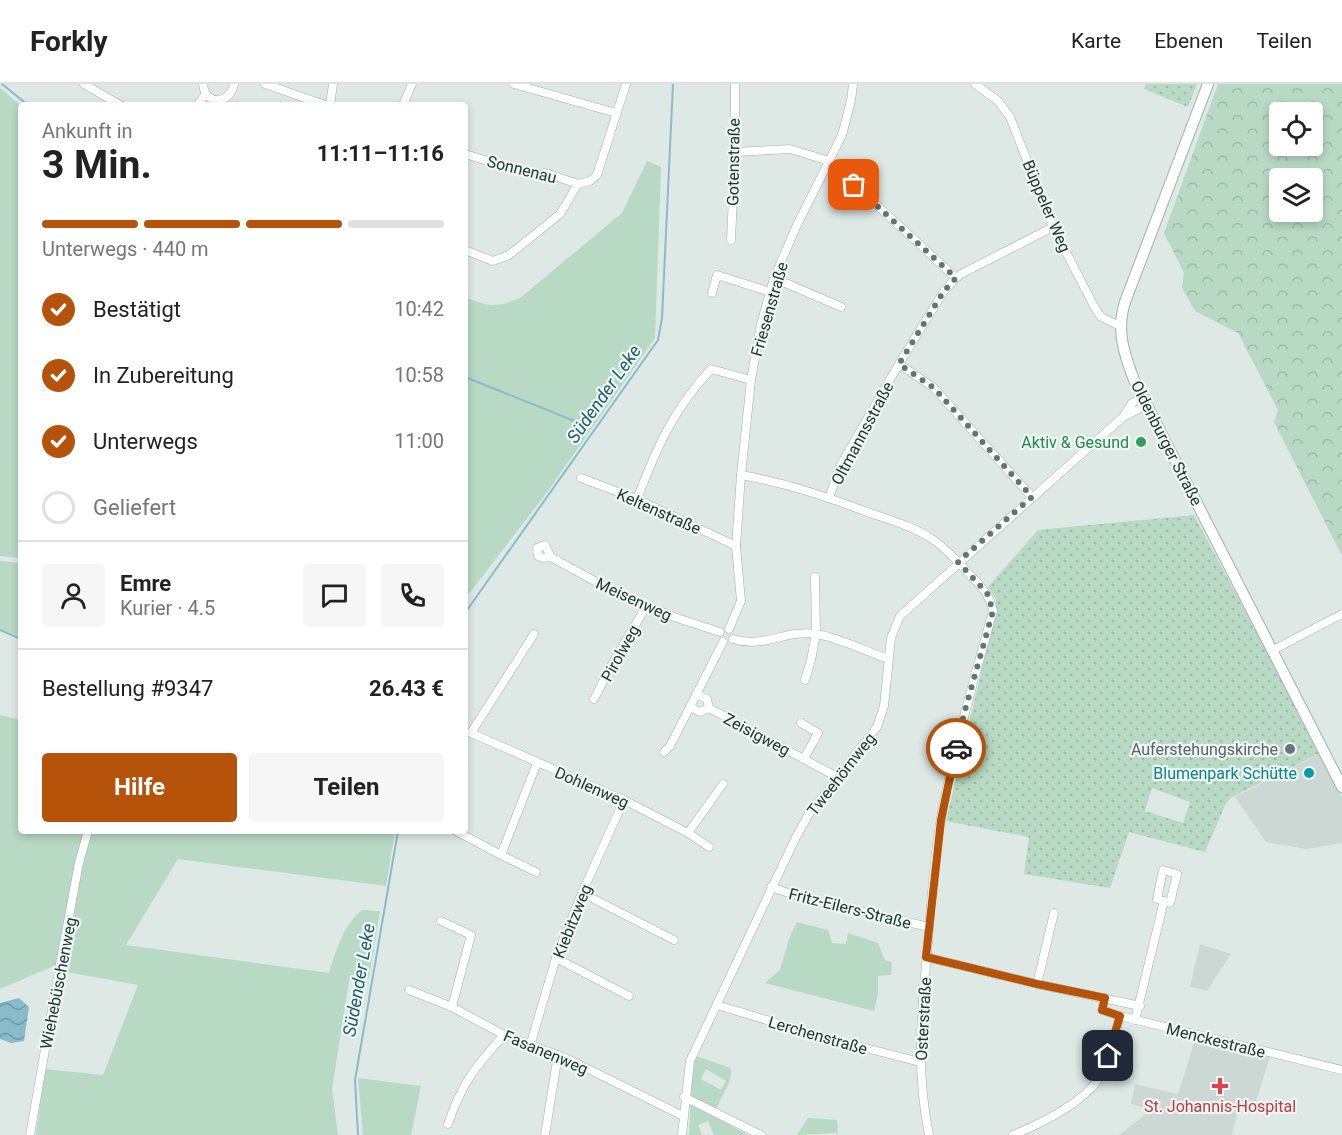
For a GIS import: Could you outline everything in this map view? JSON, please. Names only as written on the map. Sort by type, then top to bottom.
[{"type":"main road","name":"Oldenburger Straße","points":[[1208,84],[1121,314],[1120,326],[1125,358],[1342,787]]},
{"type":"street","points":[[84,84],[115,102]]},
{"type":"street","points":[[203,84],[206,94],[212,99],[220,100],[227,98],[234,84]]},
{"type":"street","points":[[265,84],[316,102]]},
{"type":"street","points":[[330,102],[333,84]]},
{"type":"street","points":[[404,102],[412,84]]},
{"type":"street","points":[[514,84],[616,113],[626,84]]},
{"type":"street","name":"Gotenstraße","points":[[731,240],[735,84]]},
{"type":"street","name":"Friesenstraße","points":[[729,629],[741,601],[736,546],[751,381],[760,331],[774,278],[796,227],[842,135],[852,100],[853,84]]},
{"type":"street","name":"Büppeler Weg","points":[[975,84],[998,101],[1010,117],[1053,227],[1101,317],[1120,326]]},
{"type":"street","points":[[199,102],[206,94]]},
{"type":"street","name":"Sonnenau","points":[[468,155],[533,175],[546,173],[578,184],[590,181],[597,175],[616,113]]},
{"type":"street","points":[[735,152],[790,149],[829,161],[956,278]]},
{"type":"street","name":"Sonnenau","points":[[468,251],[493,261],[510,255],[561,214],[578,184]]},
{"type":"street","name":"Oltmannsstraße","points":[[958,562],[942,546],[922,533],[829,498],[840,466],[944,291],[956,278],[1053,227]]},
{"type":"street","points":[[712,293],[717,275],[770,292]]},
{"type":"street","points":[[774,278],[841,307]]},
{"type":"street","points":[[899,364],[934,388],[1032,497]]},
{"type":"street","points":[[637,499],[656,449],[672,418],[691,390],[711,369],[751,381]]},
{"type":"street","name":"Tweehörnweg","points":[[682,1135],[684,1097],[690,1061],[771,887],[801,826],[877,727],[884,706],[888,659],[894,626],[900,616],[1123,417],[1145,401]]},
{"type":"street","points":[[741,475],[771,480],[829,498]]},
{"type":"street","name":"Keltenstraße","points":[[581,477],[637,499],[736,546]]},
{"type":"street","name":"Meisenweg","points":[[551,557],[646,607],[720,632]]},
{"type":"street","name":"Osterstraße","points":[[929,1135],[920,1062],[921,1023],[941,820],[964,714],[993,611],[987,593],[958,562]]},
{"type":"street","points":[[805,680],[812,660],[816,634],[814,577]]},
{"type":"street","name":"Pirolweg","points":[[594,699],[646,607]]},
{"type":"street","points":[[1273,650],[1342,614]]},
{"type":"street","points":[[723,642],[720,632],[723,629],[729,629],[733,633],[733,639]]},
{"type":"street","name":"Dohlenweg","points":[[534,634],[471,733],[624,800],[688,833],[709,847]]},
{"type":"street","points":[[723,642],[733,639],[745,643],[757,643],[791,634],[816,634],[888,659]]},
{"type":"street","points":[[664,752],[670,746],[723,642]]},
{"type":"street","name":"Zeisigweg","points":[[696,694],[707,699],[709,708],[839,778]]},
{"type":"street","name":"Zeisigweg","points":[[690,707],[700,712],[709,708]]},
{"type":"street","name":"Zeisigweg","points":[[801,723],[818,733],[804,759]]},
{"type":"street","points":[[501,855],[537,763]]},
{"type":"street","points":[[688,833],[723,784]]},
{"type":"street","name":"Kiebitzweg","points":[[530,1046],[556,958],[582,893],[624,800]]},
{"type":"street","name":"Wiehebüschenweg","points":[[30,1135],[79,863],[87,834]]},
{"type":"street","points":[[462,834],[536,872]]},
{"type":"street","name":"Fritz-Eilers-Straße","points":[[771,887],[803,898],[929,927]]},
{"type":"street","points":[[582,893],[674,940]]},
{"type":"street","points":[[1136,1020],[1164,901]]},
{"type":"street","points":[[1037,984],[1054,913]]},
{"type":"street","points":[[441,921],[471,935],[452,1007]]},
{"type":"street","points":[[926,957],[1037,984],[1140,1005]]},
{"type":"street","points":[[556,958],[629,996]]},
{"type":"street","name":"Fasanenweg","points":[[409,990],[452,1007],[504,1035],[558,1055],[683,1116]]},
{"type":"street","points":[[1013,1135],[1050,1118],[1094,1086],[1105,1070],[1120,1016],[1102,1010],[1105,998]]},
{"type":"street","name":"Lerchenstraße","points":[[717,1005],[823,1037],[920,1062]]},
{"type":"street","name":"Menckestraße","points":[[1120,1016],[1342,1070]]},
{"type":"street","points":[[448,1124],[460,1090],[479,1062],[504,1035]]},
{"type":"street","points":[[544,1135],[558,1055]]},
{"type":"street","points":[[684,1097],[761,1135]]},
{"type":"shaded area","points":[[1323,752],[1342,798],[1342,843],[1307,849],[1266,842],[1235,797]]},
{"type":"shaded area","points":[[1200,944],[1231,954],[1207,991],[1190,987]]},
{"type":"shaded area","name":"St. Johannis-Hospital","points":[[1195,1039],[1270,1057],[1256,1101],[1238,1111],[1232,1135],[1119,1135],[1147,1113],[1148,1109],[1131,1104],[1135,1084],[1178,1094]]},
{"type":"green space","points":[[1146,84],[1197,84],[1188,107],[1144,89]]},
{"type":"green space","points":[[1218,84],[1342,84],[1342,556],[1274,422],[1278,410],[1238,333],[1195,311],[1182,288],[1184,273],[1164,233]]},
{"type":"green space","points":[[0,88],[18,103],[18,558],[0,556]]},
{"type":"green space","points":[[647,161],[661,167],[655,338],[548,491],[468,595],[468,298],[480,303],[498,305],[520,298],[622,213]]},
{"type":"green space","points":[[1194,515],[1320,753],[1232,797],[1226,803],[1205,852],[1129,832],[1110,888],[1024,874],[1029,837],[946,821],[996,609],[996,599],[988,587],[1038,530]],"holes":[[[1152,788],[1190,802],[1183,823],[1145,811]]]},
{"type":"green space","points":[[0,561],[18,563],[18,636],[0,629]]},
{"type":"green space","points":[[0,715],[18,719],[18,834],[83,834],[56,965],[0,989]]},
{"type":"green space","points":[[89,834],[395,834],[386,886],[178,859],[126,945],[329,973],[341,939],[355,917],[362,910],[380,911],[369,978],[349,981],[332,1089],[338,1135],[36,1135],[45,1069],[103,1075],[138,985],[61,971],[73,939],[80,939],[72,938],[74,905]]},
{"type":"green space","points":[[797,922],[828,930],[832,943],[846,944],[848,933],[878,943],[885,960],[892,962],[891,975],[878,976],[878,993],[874,1011],[765,983],[780,970],[790,936]]},
{"type":"green space","points":[[696,1056],[731,1068],[730,1080],[713,1116],[748,1135],[714,1135],[708,1121],[698,1125],[702,1135],[689,1135],[693,1065]],"holes":[[[706,1069],[726,1081],[721,1090],[701,1079]]]},
{"type":"green space","points":[[358,1078],[421,1086],[411,1135],[363,1135]]},
{"type":"green space","points":[[808,1118],[837,1120],[838,1135],[836,1133],[797,1135]]},
{"type":"water","points":[[19,998],[29,1007],[24,1041],[11,1043],[0,1039],[0,1003]]},
{"type":"waterway","points":[[2,84],[24,102]]},
{"type":"waterway","name":"Südender Leke","points":[[468,609],[658,340],[662,318],[673,84]]},
{"type":"waterway","points":[[468,378],[582,424]]},
{"type":"waterway","points":[[0,630],[18,638]]},
{"type":"waterway","name":"Südender Leke","points":[[358,1135],[355,1080],[397,834]]},
{"type":"way so far","points":[[854,185],[956,278],[944,291],[899,364],[934,388],[1032,497],[958,562],[987,593],[992,602],[993,611],[956,748]]},
{"type":"place","name":"Aktiv & Gesund","points":[[1141,442]]},
{"type":"place","name":"Auferstehungskirche","points":[[1290,749]]},
{"type":"place","name":"Blumenpark Schütte","points":[[1309,773]]},
{"type":"place","name":"St. Johannis-Hospital","points":[[1220,1086]]},
{"type":"route","points":[[956,748],[941,820],[926,957],[1105,998],[1102,1010],[1120,1016],[1108,1056]]}]
